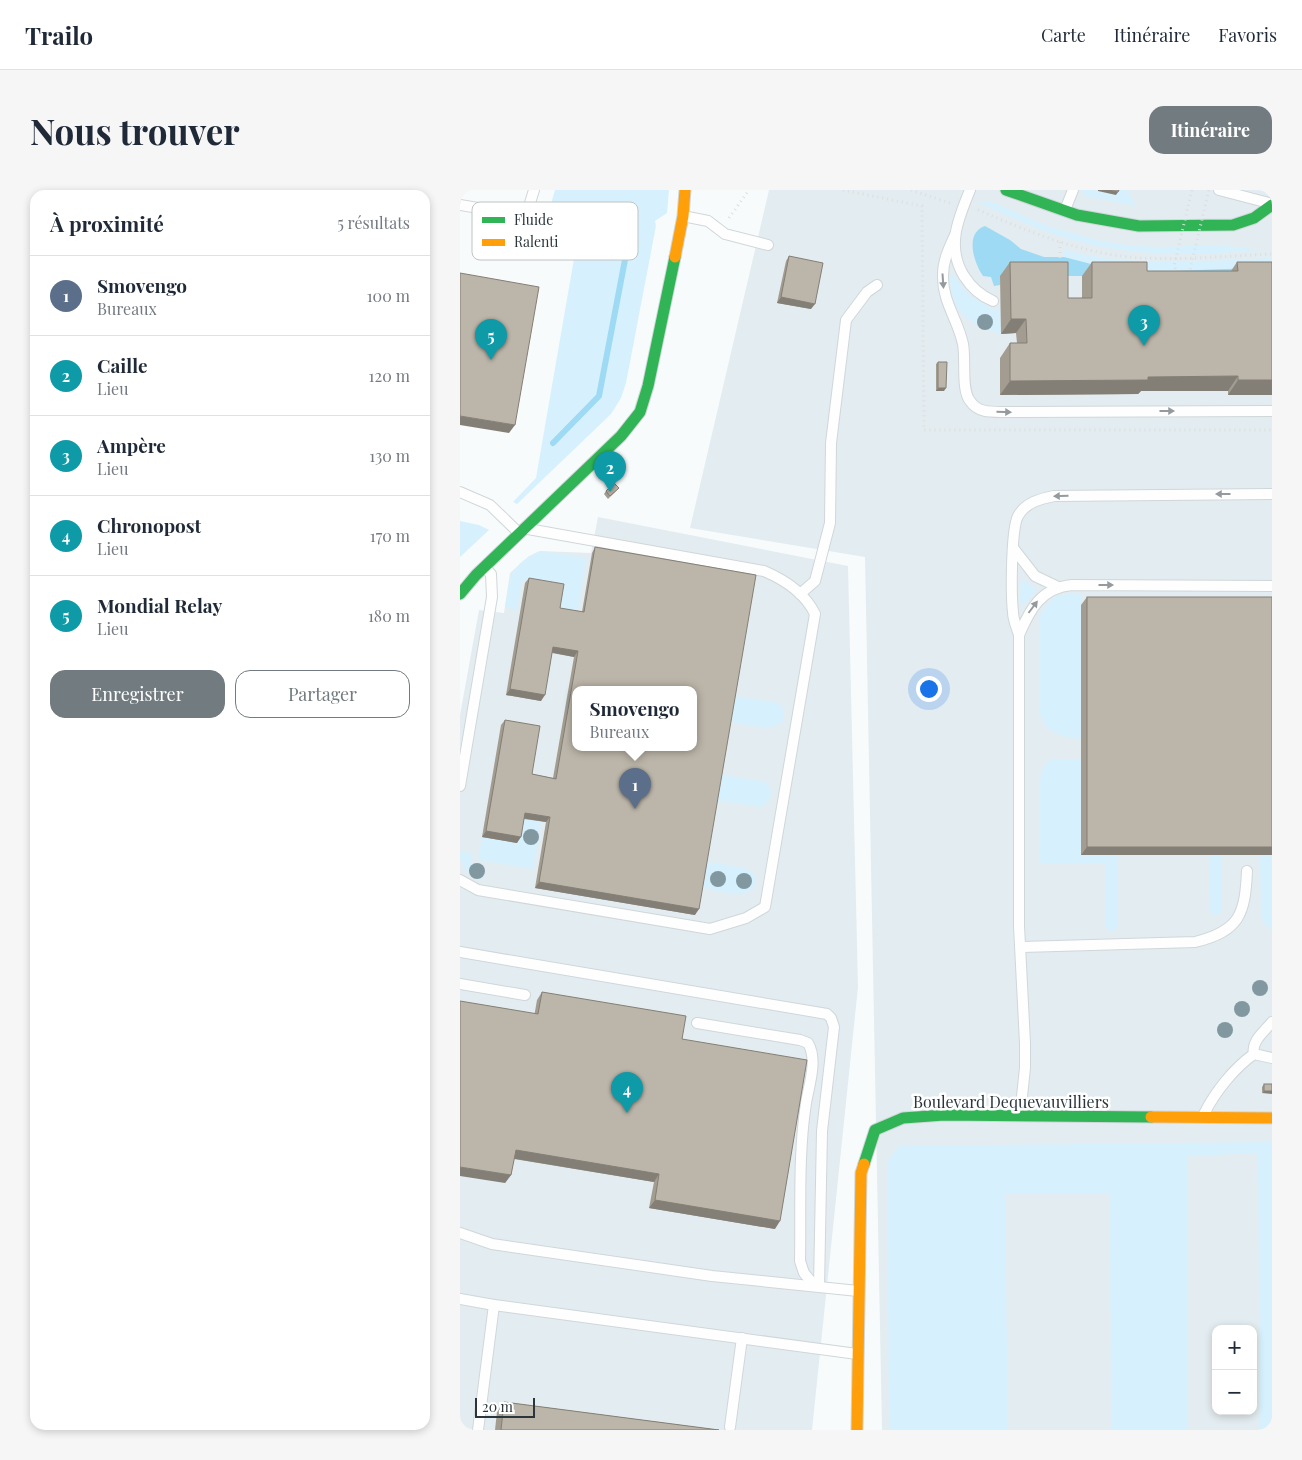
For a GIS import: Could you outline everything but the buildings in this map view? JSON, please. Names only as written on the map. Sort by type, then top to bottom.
[{"type":"street","points":[[460,594],[484,568],[621,436],[640,412],[648,386],[682,216],[685,190]]},
{"type":"street","points":[[1006,190],[1065,211],[1108,222],[1140,226],[1210,227],[1245,222],[1272,205]]},
{"type":"street","name":"Boulevard Dequevauvilliers","points":[[857,1430],[861,1173],[875,1130],[903,1118],[944,1115],[1272,1118]]},
{"type":"lane","points":[[530,202],[534,190]]},
{"type":"lane","points":[[970,190],[944,261],[943,284],[945,298],[963,345],[966,393],[976,408],[986,411],[1004,412],[1272,411]]},
{"type":"lane","points":[[1065,211],[1073,190]]},
{"type":"lane","points":[[1219,190],[1272,205]]},
{"type":"lane","points":[[682,216],[708,221],[725,234],[768,245]]},
{"type":"lane","points":[[955,235],[955,255],[960,269],[968,282],[978,292],[994,301]]},
{"type":"lane","points":[[800,594],[815,581],[830,523],[831,443],[846,320],[867,292],[877,284]]},
{"type":"lane","points":[[460,492],[490,505],[522,531],[764,571],[784,580],[810,604],[815,614],[765,907],[746,918],[710,929],[478,890],[460,880]]},
{"type":"lane","points":[[1020,1115],[1025,1068],[1020,926],[1019,635],[1013,613],[1014,527],[1018,516],[1032,502],[1054,496],[1272,494]]},
{"type":"lane","points":[[1014,549],[1035,576],[1058,587]]},
{"type":"lane","points":[[460,786],[492,597],[491,574],[484,568]]},
{"type":"lane","points":[[1019,635],[1032,606],[1058,587],[1072,585],[1272,586]]},
{"type":"lane","points":[[1022,947],[1195,942],[1216,937],[1231,926],[1243,907],[1247,871]]},
{"type":"lane","points":[[460,952],[683,988],[827,1014],[831,1018],[834,1027],[822,1131],[817,1285]]},
{"type":"lane","points":[[460,984],[525,995]]},
{"type":"lane","points":[[1203,1117],[1211,1101],[1234,1072],[1254,1054],[1254,1044],[1272,1022]]},
{"type":"lane","points":[[697,1024],[800,1040],[808,1043],[811,1048],[812,1062],[801,1134],[800,1261],[804,1272],[817,1285]]},
{"type":"lane","points":[[1254,1054],[1272,1058]]},
{"type":"lane","points":[[460,1233],[492,1244],[712,1276],[817,1285],[859,1291]]},
{"type":"lane","points":[[460,1299],[858,1354]]},
{"type":"lane","points":[[478,1430],[494,1305]]},
{"type":"lane","points":[[730,1428],[742,1338]]},
{"type":"path","points":[[843,190],[922,206],[924,430],[1272,430]]},
{"type":"path","points":[[1180,278],[1174,266],[1192,190]]},
{"type":"path","points":[[1186,279],[1209,190]]},
{"type":"path","points":[[1060,242],[1060,275]]},
{"type":"shaded area","points":[[555,190],[669,190],[667,213],[655,221],[656,226],[626,383],[621,398],[611,414],[517,504],[513,502],[536,478],[574,260],[638,260],[638,202],[551,202]]},
{"type":"shaded area","points":[[769,190],[1272,190],[1272,1430],[882,1430],[865,557],[690,528]]},
{"type":"shaded area","points":[[1081,190],[1095,190],[1116,195],[1117,190],[1127,190],[1136,206],[1085,196]]},
{"type":"shaded area","points":[[978,202],[995,203],[1044,225],[1101,241],[1134,246],[1217,245],[1260,250],[1162,253],[1104,247],[1040,229]]},
{"type":"shaded area","points":[[1064,250],[1115,259],[1167,262],[1272,258],[1272,268],[1147,272],[1095,265],[1064,257]]},
{"type":"shaded area","points":[[951,272],[968,294],[992,309],[1000,310],[1001,334],[979,326],[962,313],[952,295],[950,284]]},
{"type":"shaded area","points":[[598,517],[848,566],[858,987],[812,1430],[460,1430],[460,715],[479,610],[504,613],[510,573],[529,556],[540,551],[591,553]]},
{"type":"shaded area","points":[[460,521],[479,525],[489,530],[460,557]]},
{"type":"shaded area","points":[[540,551],[586,558],[577,614],[558,610],[562,587],[522,580],[517,610],[505,607],[508,587],[513,573],[522,562]]},
{"type":"shaded area","points":[[1021,578],[1037,590],[1023,605],[1020,603]]},
{"type":"shaded area","points":[[1066,594],[1082,594],[1081,739],[1062,736],[1050,730],[1040,714],[1040,614],[1054,597]]},
{"type":"shaded area","points":[[732,696],[779,703],[784,710],[784,721],[778,725],[765,727],[728,721]]},
{"type":"shaded area","points":[[1050,759],[1081,759],[1118,855],[1118,926],[1114,932],[1106,928],[1105,863],[1044,864],[1040,862],[1040,779],[1042,770]]},
{"type":"shaded area","points":[[719,774],[766,782],[771,789],[770,800],[761,807],[715,800]]},
{"type":"shaded area","points":[[521,818],[541,822],[533,869],[478,860],[482,837],[517,843]]},
{"type":"shaded area","points":[[460,852],[473,853],[471,862],[484,865],[482,880],[466,870],[461,862]]},
{"type":"shaded area","points":[[1209,855],[1222,855],[1222,910],[1221,913],[1214,916],[1210,910]]},
{"type":"shaded area","points":[[1260,855],[1272,855],[1272,931],[1264,924],[1261,916]]},
{"type":"shaded area","points":[[704,861],[749,869],[756,877],[755,886],[750,891],[735,894],[700,887]]},
{"type":"shaded area","points":[[1272,1142],[1272,1430],[1260,1430],[1258,1153],[1187,1156],[1187,1430],[1111,1430],[1110,1193],[1005,1193],[1008,1430],[889,1430],[887,1162],[899,1146]]},
{"type":"water","points":[[985,226],[1010,240],[1021,249],[1044,257],[1064,257],[1095,265],[1147,272],[1252,268],[1272,276],[1000,276],[1000,285],[994,286],[991,277],[983,276],[974,256],[973,241],[975,235]]},
{"type":"waterway","points":[[553,443],[599,396],[625,260]]},
{"type":"traffic: fast","points":[[1006,190],[1077,215],[1139,226],[1233,225],[1254,218],[1272,205]]},
{"type":"traffic: fast","points":[[460,594],[476,575],[621,436],[640,412],[648,386],[675,257]]},
{"type":"traffic: fast","points":[[864,1164],[875,1130],[903,1118],[944,1115],[1151,1117]]},
{"type":"traffic: slow","points":[[675,257],[683,216],[685,190]]},
{"type":"traffic: slow","points":[[1151,1117],[1272,1118]]},
{"type":"traffic: slow","points":[[857,1430],[861,1173],[864,1164]]},
{"type":"place","name":"Ampère","points":[[1144,346]]},
{"type":"place","name":"Mondial Relay","points":[[491,360]]},
{"type":"place","name":"Caille","points":[[610,492]]},
{"type":"place","name":"Smovengo","points":[[635,809]]},
{"type":"place","name":"Chronopost","points":[[627,1113]]}]
